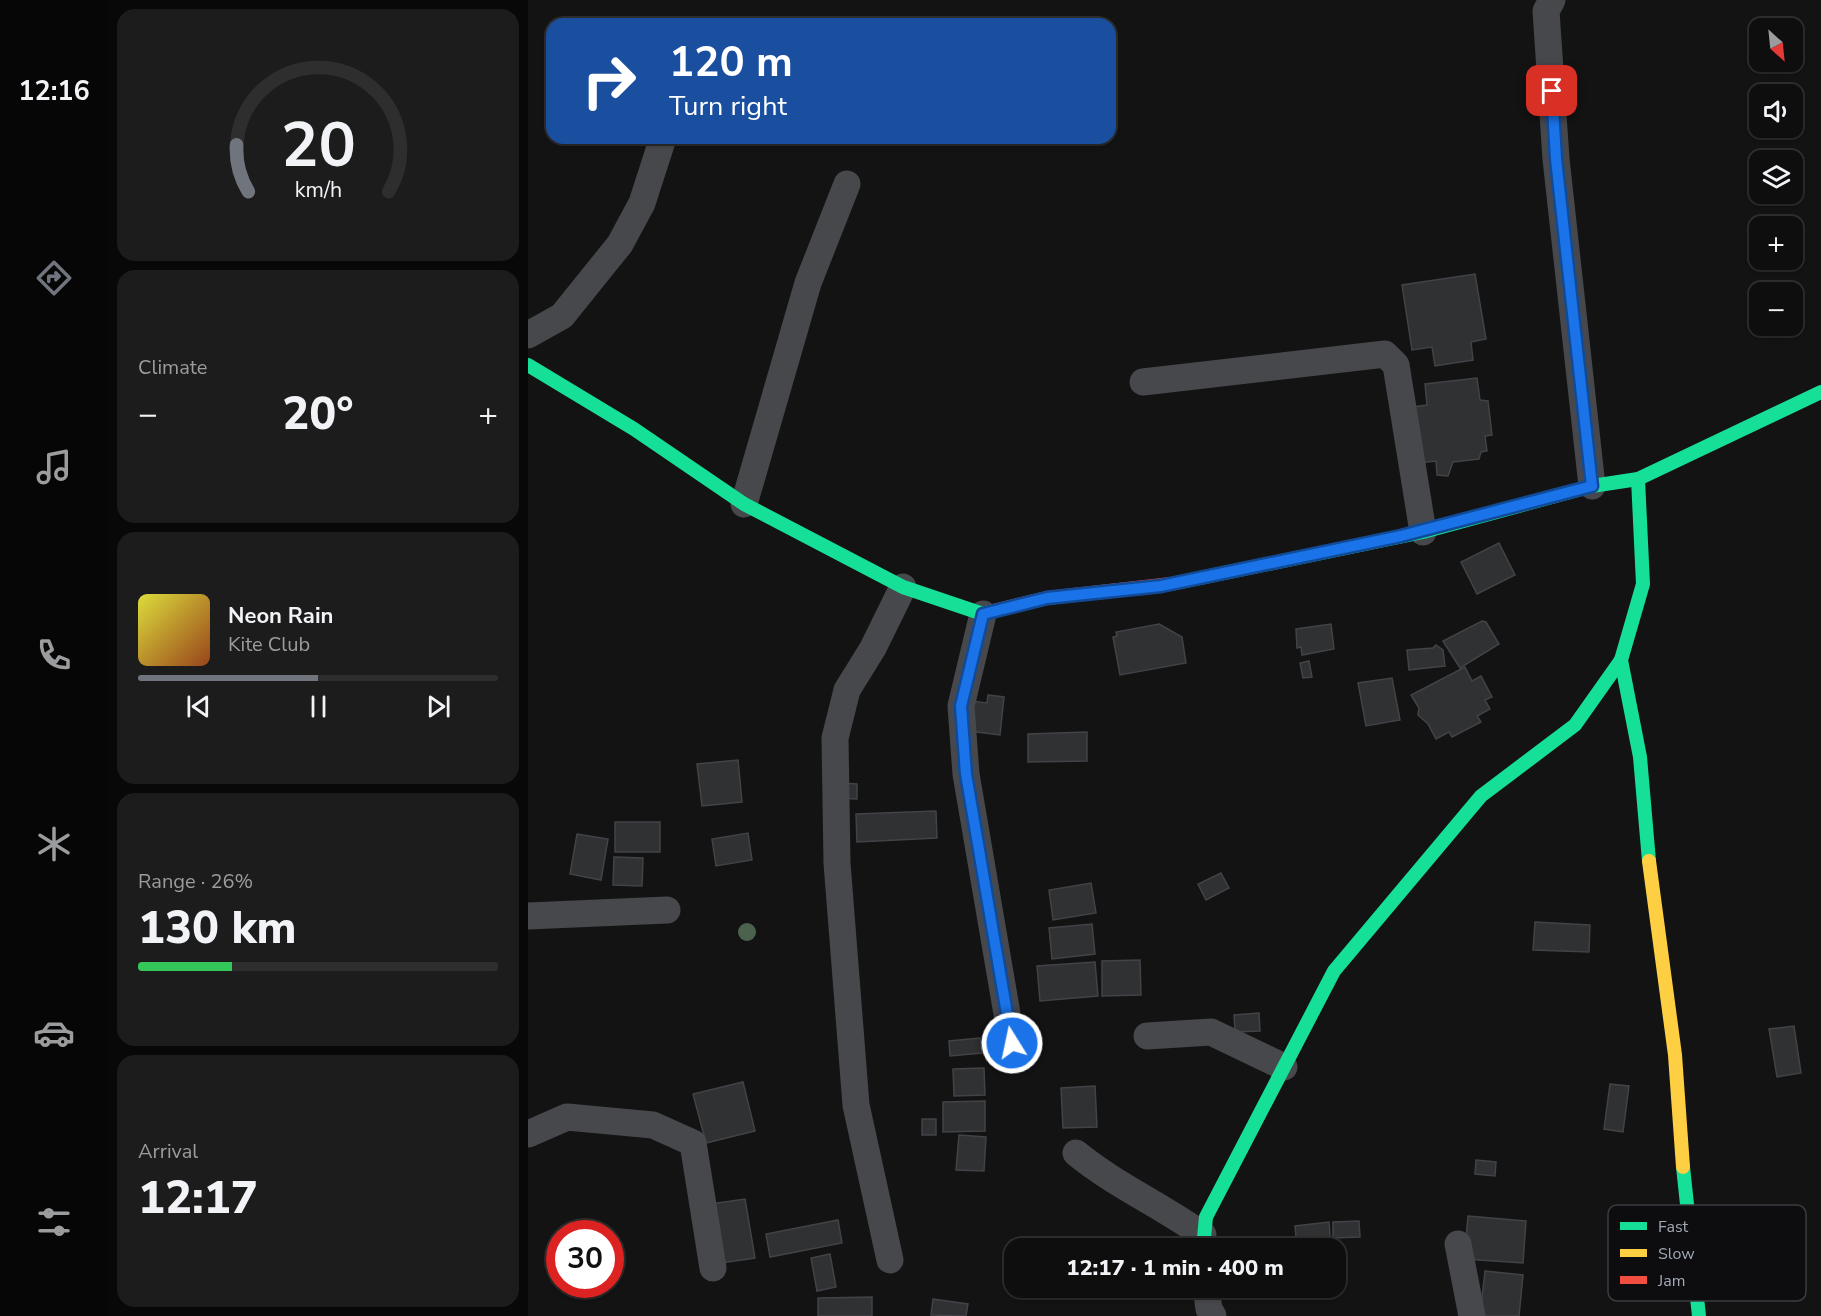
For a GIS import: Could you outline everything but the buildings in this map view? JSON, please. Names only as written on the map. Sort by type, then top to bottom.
[{"type":"street","points":[[1552,0],[1546,11],[1556,159],[1592,486]]},
{"type":"street","points":[[528,335],[562,316],[620,244],[642,203],[661,144]]},
{"type":"street","points":[[744,504],[808,283],[847,184]]},
{"type":"street","points":[[1143,382],[1385,354],[1396,365],[1423,532]]},
{"type":"street","points":[[528,365],[634,429],[744,504],[903,587],[983,614],[1047,598],[1161,586],[1423,532],[1592,486],[1638,479],[1821,392]]},
{"type":"street","points":[[1203,1238],[1206,1217],[1334,971],[1481,796],[1575,725],[1621,660],[1643,584],[1638,479]]},
{"type":"street","points":[[890,1260],[856,1105],[837,863],[835,738],[847,690],[873,648],[903,587]]},
{"type":"street","points":[[983,614],[961,706],[966,774],[1012,1043]]},
{"type":"street","points":[[1621,660],[1640,757],[1653,905],[1675,1055],[1685,1205]]},
{"type":"street","points":[[528,916],[667,910]]},
{"type":"street","points":[[1147,1036],[1211,1032],[1284,1067]]},
{"type":"street","points":[[528,1134],[567,1117],[653,1125],[693,1143],[713,1269]]},
{"type":"street","points":[[1076,1153],[1104,1176],[1172,1213],[1200,1238]]},
{"type":"street","points":[[1458,1244],[1472,1316]]},
{"type":"street","points":[[1208,1298],[1213,1316]]},
{"type":"street","points":[[1697,1301],[1699,1316]]},
{"type":"traffic: fast","points":[[528,365],[634,429],[744,504],[903,587],[983,614],[989,612]]},
{"type":"traffic: fast","points":[[1171,584],[1423,532],[1592,486],[1638,479],[1821,392]]},
{"type":"traffic: fast","points":[[1638,479],[1643,584],[1621,660],[1640,757],[1649,861]]},
{"type":"traffic: fast","points":[[1204,1238],[1206,1217],[1334,971],[1481,796],[1575,725],[1621,660]]},
{"type":"traffic: fast","points":[[1683,1167],[1687,1205]]},
{"type":"traffic: fast","points":[[1697,1301],[1699,1316]]},
{"type":"traffic: slow","points":[[1649,861],[1675,1055],[1683,1167]]},
{"type":"traffic: jam","points":[[989,612],[1047,598],[1171,584]]},
{"type":"route","points":[[1012,1043],[966,774],[961,706],[983,614],[1047,598],[1161,586],[1423,532],[1592,486],[1556,159],[1552,91]]}]
